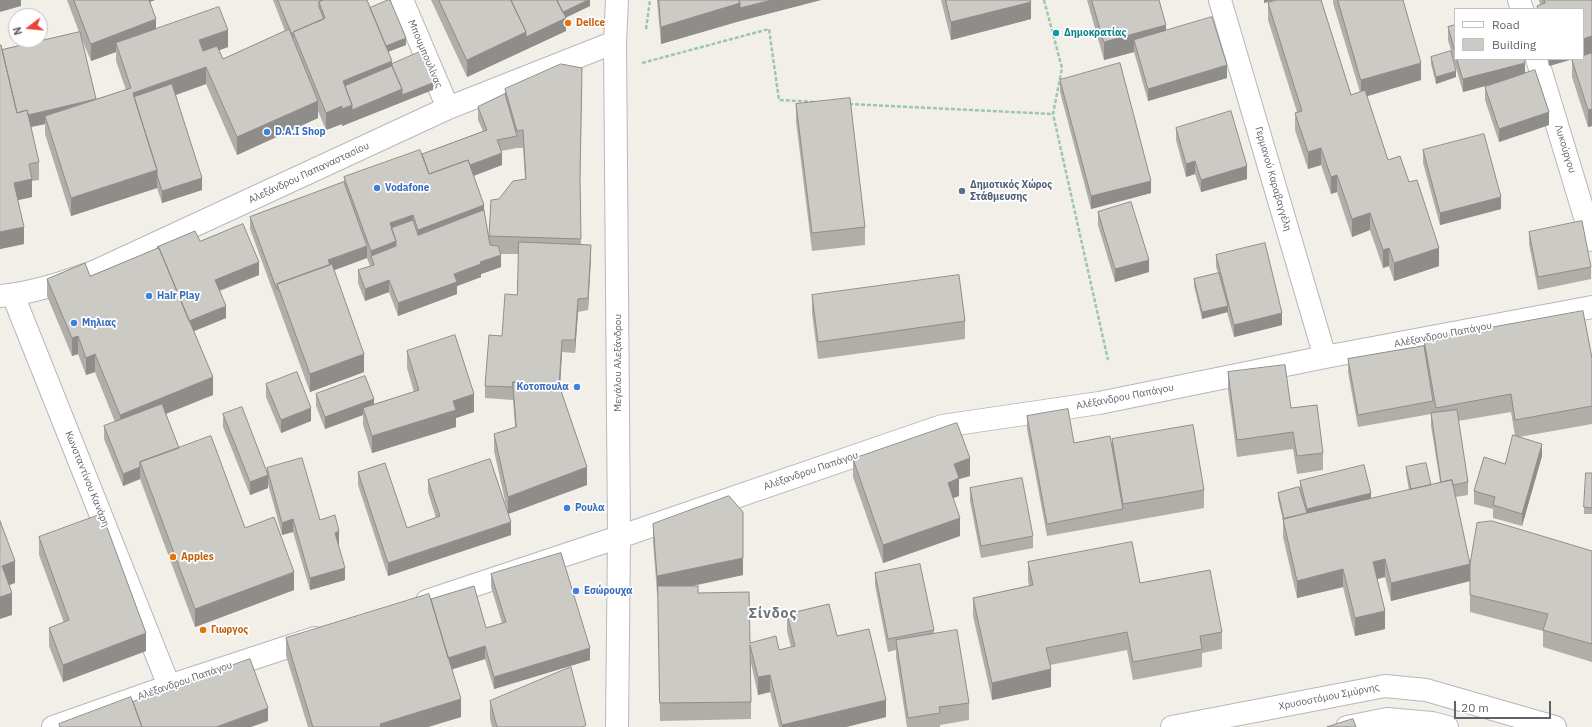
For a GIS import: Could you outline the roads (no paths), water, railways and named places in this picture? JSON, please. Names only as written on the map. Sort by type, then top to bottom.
[{"type":"street","name":"Μπουμπουλίνας","points":[[402,0],[448,108]]},
{"type":"street","name":"Μεγάλου Αλεξάνδρου","points":[[617,0],[615,42],[619,537],[617,727]]},
{"type":"street","name":"Γερμανού Καραβαγγέλη","points":[[1220,0],[1325,357]]},
{"type":"street","name":"Αλεξάνδρου Παπαναστασίου","points":[[7,296],[53,286],[96,271],[448,108],[615,42]]},
{"type":"street","name":"Λυκούργου","points":[[1537,60],[1592,240]]},
{"type":"street","name":"Κωνσταντίνου Κανάρη","points":[[7,296],[169,686]]},
{"type":"street","name":"Αλέξανδρου Παπάγου","points":[[409,607],[619,537],[942,426],[1099,403],[1325,357],[1592,307]]},
{"type":"street","name":"Αλέξανδρου Παπάγου","points":[[53,727],[169,686],[334,632]]},
{"type":"street","name":"Χρυσοστόμου Σμύρνης","points":[[1172,727],[1385,686],[1426,690],[1555,727]]},
{"type":"street","points":[[1347,727],[1387,719],[1432,723],[1447,727]]},
{"type":"place","name":"Delice","points":[[568,23]]},
{"type":"place","name":"Δημοκρατίας","points":[[1056,33]]},
{"type":"place","name":"D.A.I Shop","points":[[267,132]]},
{"type":"place","name":"Vodafone","points":[[377,188]]},
{"type":"place","name":"Δημοτικός Χώρος Στάθμευσης","points":[[962,191]]},
{"type":"place","name":"Hair Play","points":[[149,296]]},
{"type":"place","name":"Μηλιας","points":[[74,323]]},
{"type":"place","name":"Κοτοπουλα","points":[[577,387]]},
{"type":"place","name":"Ρουλα","points":[[567,508]]},
{"type":"place","name":"Apples","points":[[173,557]]},
{"type":"place","name":"Εσώρουχα","points":[[576,591]]},
{"type":"place","name":"Γιωργος","points":[[203,630]]},
{"type":"district","name":"Σίνδος","points":[[773,614]]}]
